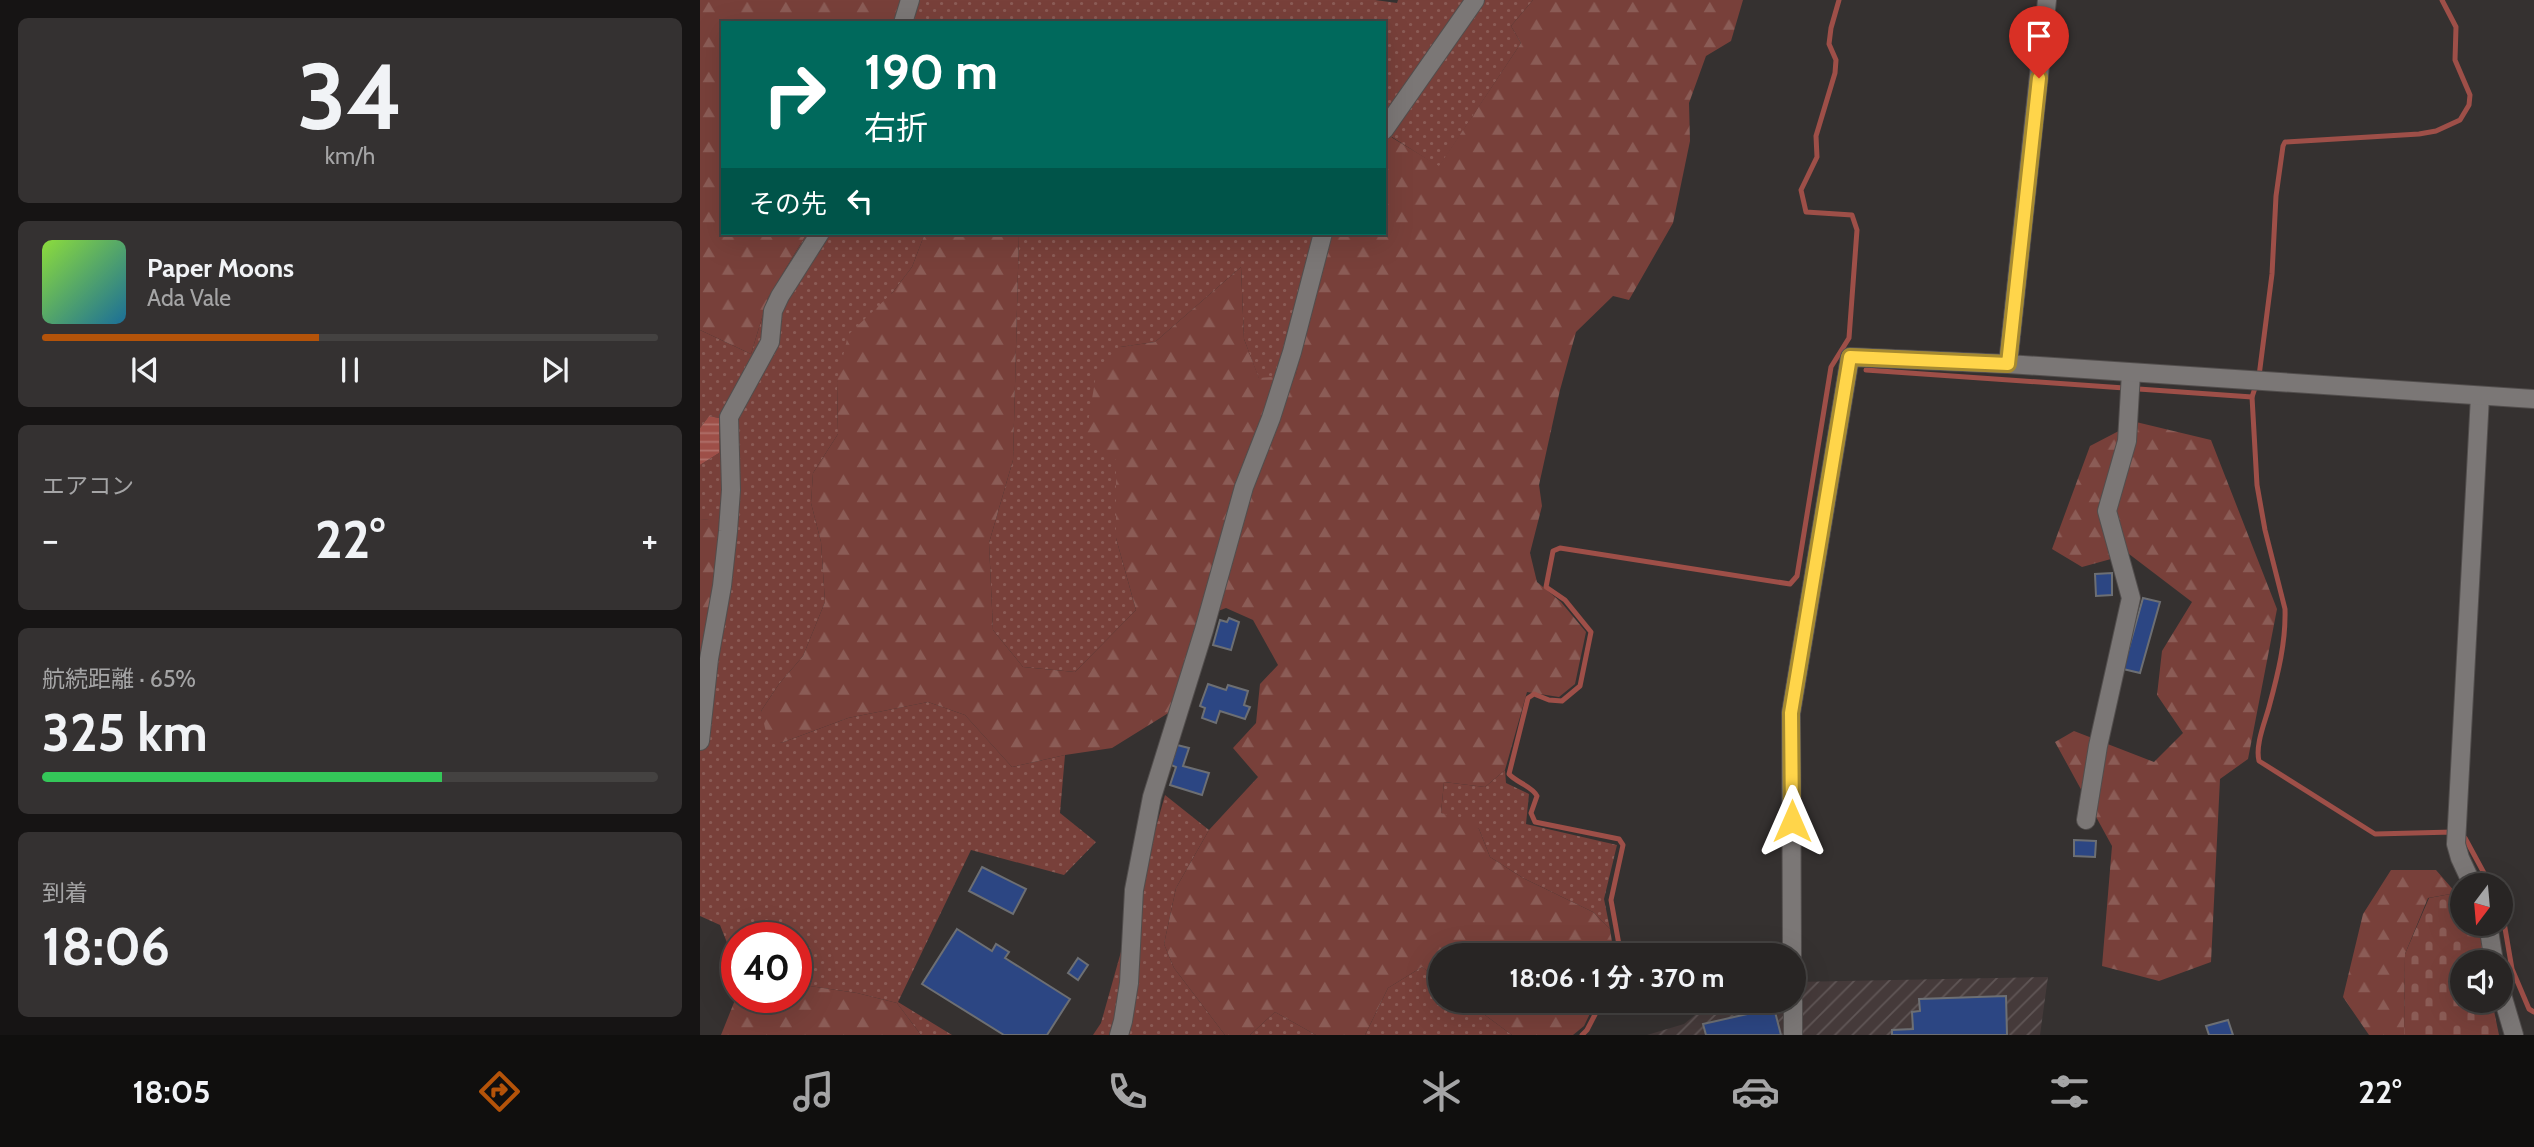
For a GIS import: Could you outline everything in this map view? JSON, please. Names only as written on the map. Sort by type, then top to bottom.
[{"type":"street","points":[[904,21],[910,0]]},
{"type":"street","points":[[1386,127],[1475,0]]},
{"type":"street","points":[[2008,364],[2048,0]]},
{"type":"street","points":[[700,741],[728,531],[731,490],[729,416],[770,342],[773,311],[780,296],[819,235]]},
{"type":"street","points":[[1119,1035],[1129,983],[1135,890],[1152,797],[1204,630],[1244,487],[1293,352],[1322,235]]},
{"type":"street","points":[[1793,943],[1791,713],[1850,357],[2008,364],[2534,399]]},
{"type":"street","points":[[2086,820],[2098,746],[2131,598],[2107,511],[2127,441],[2131,373]]},
{"type":"street","points":[[2467,873],[2460,858],[2457,835],[2480,396]]},
{"type":"street","points":[[1793,1013],[1793,1035]]},
{"type":"street","points":[[2508,1013],[2514,1035]]},
{"type":"shaded area","points":[[709,416],[719,418],[719,453],[700,465],[700,428]]},
{"type":"shaded area","points":[[2048,977],[2040,1035],[1647,1035],[1684,1024],[1697,1013],[1806,1013],[1806,982]]},
{"type":"green space","points":[[700,0],[902,0],[896,21],[721,21],[721,235],[806,235],[768,298],[751,354],[700,330]]},
{"type":"green space","points":[[902,0],[1375,0],[1397,3],[1398,0],[1533,0],[1511,26],[1521,43],[1439,167],[1392,137],[1386,146],[1386,21],[896,21]]},
{"type":"green space","points":[[1533,0],[1743,0],[1731,41],[1706,56],[1689,103],[1690,141],[1673,223],[1629,300],[1613,296],[1576,332],[1560,390],[1539,485],[1542,506],[1530,553],[1537,582],[1561,602],[1586,632],[1575,684],[1559,697],[1527,692],[1505,770],[1485,787],[1444,782],[1441,813],[1465,819],[1479,829],[1490,857],[1523,878],[1593,912],[1610,929],[1612,943],[1428,943],[1428,972],[1422,967],[1388,988],[1365,1035],[1316,1035],[1275,1012],[1250,1035],[1225,1035],[1174,968],[1164,944],[1176,888],[1209,830],[1258,777],[1233,748],[1256,723],[1260,684],[1278,665],[1253,620],[1226,608],[1202,617],[1170,712],[1112,748],[1012,767],[965,715],[928,702],[848,718],[781,743],[766,732],[761,711],[803,656],[825,602],[821,542],[811,503],[813,473],[838,434],[837,382],[848,335],[892,293],[912,267],[924,235],[1019,235],[1013,460],[989,543],[993,630],[1023,667],[1075,672],[1136,610],[1116,538],[1116,460],[1086,435],[1097,369],[1120,347],[1155,342],[1241,267],[1244,339],[1259,378],[1296,375],[1319,274],[1332,235],[1386,235],[1386,146],[1391,137],[1439,166],[1521,43],[1511,26]]},
{"type":"green space","points":[[806,235],[924,235],[912,267],[892,293],[837,382],[838,434],[813,473],[811,503],[821,542],[825,602],[803,656],[761,711],[781,743],[848,718],[928,702],[965,715],[1012,767],[1065,755],[1060,813],[1096,842],[1064,875],[971,850],[898,1002],[952,1035],[921,1035],[897,1003],[857,993],[812,986],[812,922],[721,922],[721,928],[700,916],[700,704],[719,521],[700,519],[700,465],[719,453],[719,418],[709,416],[700,428],[700,330],[751,354],[768,298]]},
{"type":"green space","points":[[1019,235],[1332,235],[1296,376],[1259,379],[1244,339],[1241,267],[1155,342],[1120,347],[1116,538],[1136,610],[1075,672],[1023,667],[993,630],[989,543],[1013,460]]},
{"type":"green space","points":[[2136,422],[2211,440],[2277,609],[2248,759],[2220,779],[2211,962],[2159,981],[2102,966],[2112,846],[2055,742],[2074,731],[2154,762],[2183,733],[2157,695],[2162,651],[2192,602],[2129,554],[2082,567],[2052,549],[2090,446]]},
{"type":"green space","points":[[700,519],[719,520],[716,590],[700,704]]},
{"type":"green space","points":[[1505,770],[1506,783],[1529,794],[1526,824],[1617,845],[1604,899],[1610,929],[1593,912],[1523,878],[1490,857],[1479,829],[1441,813],[1444,782],[1485,787]]},
{"type":"green space","points":[[1165,795],[1209,830],[1176,888],[1164,944],[1174,968],[1225,1035],[1093,1035],[1101,1023]]},
{"type":"green space","points":[[2391,870],[2436,870],[2450,886],[2450,894],[2428,898],[2405,954],[2404,1035],[2369,1035],[2343,997],[2363,914]]},
{"type":"green space","points":[[2450,894],[2450,936],[2480,936],[2483,950],[2450,950],[2450,1013],[2494,1013],[2499,1035],[2404,1035],[2405,954],[2429,898]]},
{"type":"green space","points":[[1422,967],[1428,972],[1428,1013],[1482,1013],[1512,1035],[1365,1035],[1388,988]]},
{"type":"green space","points":[[812,986],[857,993],[897,1003],[921,1035],[721,1035],[730,1013],[812,1013]]},
{"type":"green space","points":[[1275,1012],[1316,1035],[1250,1035]]},
{"type":"green space","points":[[1482,1013],[1590,1013],[1584,1026],[1573,1035],[1512,1035]]},
{"type":"building","points":[[2112,573],[2112,595],[2096,596],[2095,574]]},
{"type":"building","points":[[2143,598],[2160,602],[2140,673],[2123,669]]},
{"type":"building","points":[[1229,618],[1239,622],[1231,650],[1213,645],[1220,620],[1227,622]]},
{"type":"building","points":[[1208,684],[1226,690],[1228,685],[1248,691],[1244,705],[1250,707],[1245,719],[1220,711],[1216,723],[1202,718],[1205,708],[1200,706]]},
{"type":"building","points":[[1177,745],[1189,748],[1183,766],[1209,773],[1202,795],[1170,785],[1176,767],[1171,765]]},
{"type":"building","points":[[2074,840],[2096,841],[2095,857],[2074,856]]},
{"type":"building","points":[[982,867],[1026,889],[1013,914],[969,891]]},
{"type":"building","points":[[957,929],[992,951],[996,944],[1009,952],[1005,958],[1070,999],[1047,1035],[1004,1035],[922,984]]},
{"type":"building","points":[[1078,958],[1088,965],[1078,980],[1068,973]]},
{"type":"building","points":[[2006,996],[2007,1035],[1892,1035],[1892,1030],[1913,1029],[1912,1012],[1920,1011],[1919,999]]},
{"type":"building","points":[[1752,1013],[1775,1013],[1781,1035],[1706,1035],[1703,1024]]},
{"type":"building","points":[[2228,1020],[2233,1035],[2209,1035],[2206,1026]]},
{"type":"waterway","points":[[1619,943],[1611,900],[1623,845],[1619,839],[1535,822],[1531,813],[1537,796],[1509,774],[1528,698],[1534,694],[1549,700],[1562,701],[1580,686],[1591,632],[1565,600],[1546,587],[1553,551],[1560,548],[1790,584],[1797,576],[1831,367],[1849,338],[1857,230],[1852,215],[1806,212],[1801,190],[1817,157],[1816,136],[1835,73],[1836,60],[1829,44],[1839,0]]},
{"type":"waterway","points":[[2259,376],[2272,274],[2276,196],[2283,146],[2285,142],[2419,134],[2436,131],[2460,120],[2469,105],[2470,95],[2455,60],[2456,27],[2442,0]]},
{"type":"waterway","points":[[1866,370],[2252,397]]},
{"type":"waterway","points":[[2256,385],[2252,397],[2257,485],[2265,530],[2285,609],[2281,658],[2259,741],[2259,761],[2375,834],[2453,832],[2465,838],[2484,873]]},
{"type":"waterway","points":[[2506,936],[2512,969],[2529,1009],[2534,1012]]},
{"type":"waterway","points":[[1582,1035],[1596,1013]]},
{"type":"route","points":[[1792,821],[1791,713],[1850,357],[2008,364],[2039,78]]}]
